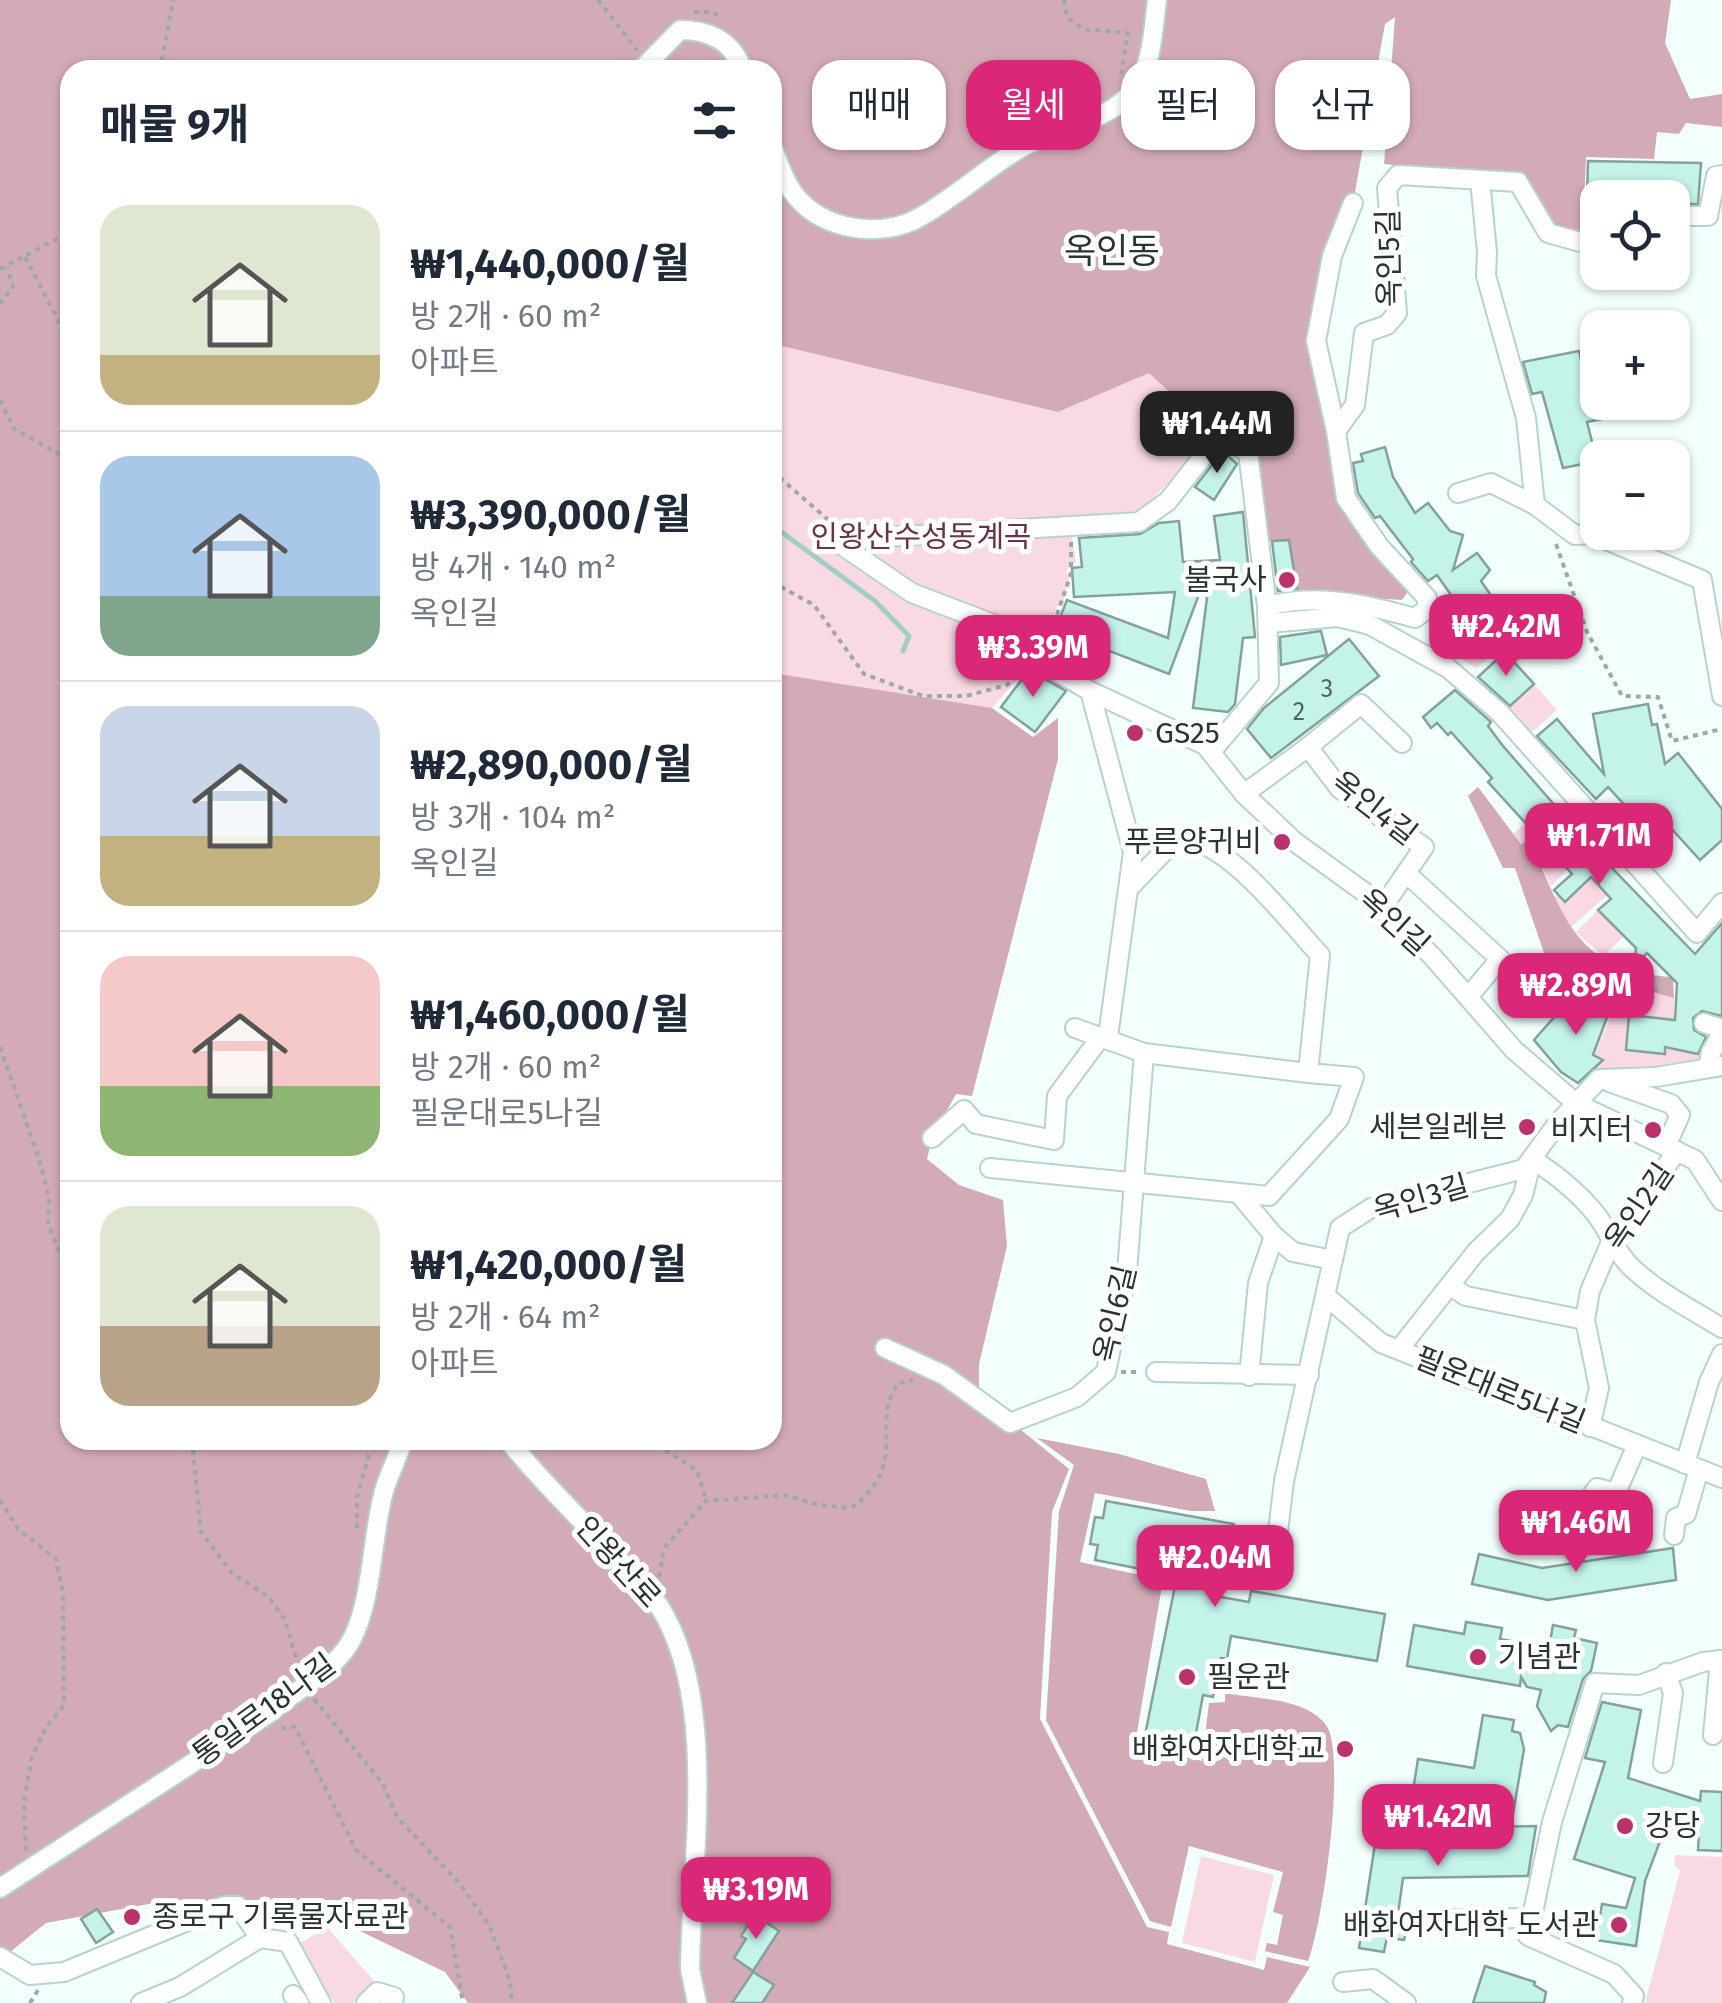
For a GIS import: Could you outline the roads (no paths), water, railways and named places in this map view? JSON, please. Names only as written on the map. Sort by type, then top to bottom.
[{"type":"street","points":[[782,168],[796,197],[832,222],[864,230],[895,228],[919,218],[1023,147],[1113,108],[1132,92],[1148,58],[1157,0]]},
{"type":"street","points":[[649,60],[680,30],[700,30],[726,44],[736,60]]},
{"type":"street","name":"옥인5길","points":[[1336,431],[1355,404],[1364,333],[1386,324],[1396,313],[1387,188],[1398,175],[1518,182],[1548,234],[1580,242]]},
{"type":"street","points":[[1690,216],[1708,216],[1716,176],[1722,175]]},
{"type":"street","points":[[1480,180],[1488,252],[1486,276],[1526,418],[1535,505]]},
{"type":"street","name":"옥인5길","points":[[1268,614],[1314,600],[1358,602],[1414,618],[1428,609],[1427,598],[1378,546],[1346,498],[1316,342],[1332,256],[1353,202]]},
{"type":"street","name":"옥인길","points":[[1268,614],[1248,452],[1227,440],[1212,445],[1168,501],[1139,522],[834,540],[912,592],[1014,632],[1037,660],[1090,691],[1205,745],[1244,794],[1295,842],[1382,908],[1432,956],[1514,1050],[1577,1104],[1695,1160],[1722,1201]]},
{"type":"street","points":[[1458,493],[1492,483],[1535,505],[1574,535],[1592,534],[1702,580],[1722,696]]},
{"type":"street","points":[[1210,752],[1269,683],[1268,614],[1338,618],[1370,625],[1448,668],[1500,713],[1697,934],[1722,903]]},
{"type":"street","points":[[1054,1174],[1058,1096],[1104,1038],[1133,852],[1090,691]]},
{"type":"street","name":"옥인4길","points":[[1382,908],[1424,846],[1340,789],[1308,747],[1361,704],[1402,743]]},
{"type":"street","points":[[1244,794],[1308,747]]},
{"type":"street","points":[[1130,886],[1176,840],[1192,838],[1243,871],[1320,956],[1308,1072]]},
{"type":"street","name":"옥인4길","points":[[1406,873],[1500,959],[1468,997]]},
{"type":"street","points":[[990,1168],[1269,1196],[1339,1120],[1354,1078],[1144,1053],[1075,1028]]},
{"type":"street","points":[[1599,1079],[1656,1077],[1715,1067],[1711,1052],[1716,1029]]},
{"type":"street","name":"옥인6길","points":[[885,1348],[944,1375],[1010,1423],[1077,1397],[1106,1372],[1127,1272],[1144,1053]]},
{"type":"street","points":[[1599,1079],[1671,1104],[1680,1114],[1671,1148]]},
{"type":"street","name":"옥인3길","points":[[1277,1540],[1284,1480],[1340,1228],[1371,1208],[1524,1169],[1599,1079]]},
{"type":"street","points":[[932,1138],[964,1110],[976,1124],[1054,1140]]},
{"type":"street","name":"옥인2길","points":[[1590,1427],[1599,1388],[1586,1320],[1590,1291],[1611,1242],[1671,1148]]},
{"type":"street","points":[[1532,1159],[1556,1174],[1605,1226],[1611,1242],[1630,1267],[1722,1328]]},
{"type":"street","name":"옥인3길","points":[[1400,1348],[1476,1252],[1510,1219],[1523,1195],[1532,1159]]},
{"type":"street","points":[[1240,1194],[1274,1236],[1294,1252],[1333,1260]]},
{"type":"street","points":[[1249,1376],[1258,1283],[1274,1236]]},
{"type":"street","points":[[1450,1286],[1466,1296],[1586,1320]]},
{"type":"street","name":"필운대로5나길","points":[[1327,1297],[1382,1343],[1722,1478]]},
{"type":"street","points":[[1674,1535],[1676,1518],[1686,1514],[1709,1382],[1722,1354]]},
{"type":"street","points":[[1156,1372],[1309,1375]]},
{"type":"street","points":[[1562,1536],[1597,1488],[1616,1493],[1637,1445]]},
{"type":"street","name":"통일로18나길","points":[[0,1888],[268,1714],[307,1675],[323,1674],[348,1646],[362,1608],[384,1491],[399,1450]]},
{"type":"street","name":"인왕산로","points":[[516,1450],[640,1580],[666,1616],[678,1650],[698,1737],[690,1969],[697,2003]]},
{"type":"street","points":[[1632,2003],[1634,1996],[1614,1974],[1528,1936],[1552,1822],[1595,1682],[1638,1685],[1666,1673],[1721,1660],[1713,1735]]},
{"type":"street","points":[[1664,1763],[1673,1693],[1666,1673]]},
{"type":"street","points":[[1,1961],[30,1975],[64,1972],[224,1906],[238,1906],[260,1938]]},
{"type":"street","points":[[1408,1920],[1532,1918]]},
{"type":"street","points":[[141,2003],[180,1987],[260,1938],[288,1942],[321,2003]]},
{"type":"street","points":[[1343,1982],[1372,1979],[1406,2003]]},
{"type":"street","points":[[366,2003],[377,1992],[394,1997],[393,2003]]},
{"type":"waterway","points":[[782,532],[875,601],[909,636],[903,651]]},
{"type":"place","name":"불국사","points":[[1287,580]]},
{"type":"place","name":"GS25","points":[[1135,733]]},
{"type":"place","name":"푸른양귀비","points":[[1282,842]]},
{"type":"place","name":"세븐일레븐","points":[[1527,1127]]},
{"type":"place","name":"비지터","points":[[1653,1130]]},
{"type":"place","name":"기념관","points":[[1478,1657]]},
{"type":"place","name":"필운관","points":[[1187,1677]]},
{"type":"place","name":"배화여자대학교","points":[[1345,1749]]},
{"type":"place","name":"강당","points":[[1625,1826]]},
{"type":"place","name":"종로구 기록물자료관","points":[[132,1917]]},
{"type":"place","name":"배화여자대학 도서관","points":[[1619,1925]]},
{"type":"district","name":"옥인동","points":[[1112,251]]},
{"type":"park label","name":"인왕산수성동계곡","points":[[921,537]]}]
